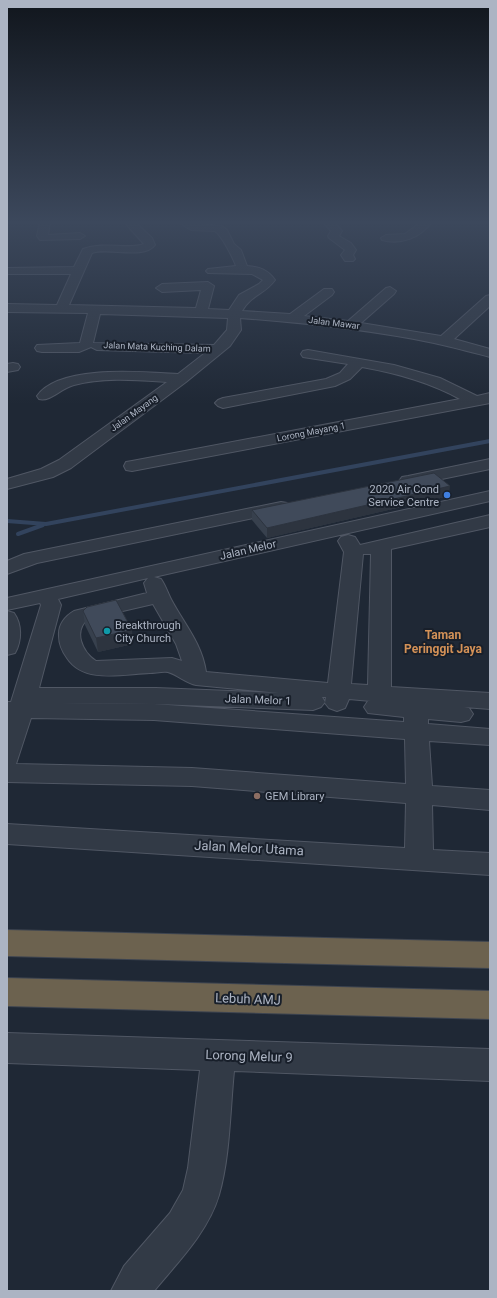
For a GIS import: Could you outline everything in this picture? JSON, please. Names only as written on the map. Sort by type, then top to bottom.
[{"type":"highway","points":[[7,943],[490,955]]},
{"type":"highway","name":"Lebuh AMJ","points":[[7,992],[490,1005]]},
{"type":"street","points":[[61,310],[74,283]]},
{"type":"street","points":[[234,313],[242,298],[267,283]]},
{"type":"street","points":[[158,311],[162,286],[208,286],[201,312]]},
{"type":"street","points":[[351,325],[390,290]]},
{"type":"street","points":[[293,318],[328,292]]},
{"type":"street","points":[[445,340],[490,299]]},
{"type":"street","name":"Jalan Mawar","points":[[7,308],[234,313],[293,318],[351,325],[445,340],[490,353]]},
{"type":"street","points":[[42,348],[79,348],[86,346],[95,310]]},
{"type":"street","name":"Jalan Mayang","points":[[7,484],[47,473],[65,464],[181,378],[228,339],[234,330],[234,313]]},
{"type":"street","name":"Jalan Mata Kuching Dalam","points":[[97,346],[217,349]]},
{"type":"street","points":[[308,354],[358,362],[419,375],[482,400]]},
{"type":"street","points":[[223,403],[330,383],[345,376],[358,362]]},
{"type":"street","points":[[44,396],[57,386],[102,376],[181,378]]},
{"type":"street","name":"Lorong Mayang 1","points":[[132,466],[482,400]]},
{"type":"street","points":[[394,484],[490,464]]},
{"type":"street","points":[[432,476],[481,511]]},
{"type":"street","name":"Jalan Melor","points":[[7,604],[156,589],[264,553],[351,546],[481,511],[490,496]]},
{"type":"street","points":[[7,568],[31,558],[301,503]]},
{"type":"street","points":[[337,697],[351,546],[381,546],[481,511]]},
{"type":"street","name":"Jalan Melor","points":[[48,600],[264,553],[481,511]]},
{"type":"street","points":[[379,692],[381,546]]},
{"type":"street","points":[[196,678],[192,655],[186,641],[156,589],[81,615],[74,618],[70,624],[69,631],[72,650],[87,666],[97,668],[172,665],[196,678],[337,697],[379,692],[490,701]]},
{"type":"street","points":[[7,759],[18,705],[39,646],[48,600]]},
{"type":"street","points":[[7,617],[10,631],[7,648]]},
{"type":"street","points":[[39,646],[72,650]]},
{"type":"street","name":"Jalan Melor 1","points":[[18,705],[156,696],[337,697],[416,721],[490,716]]},
{"type":"street","points":[[18,705],[154,712],[416,721],[490,737]]},
{"type":"street","points":[[416,721],[419,794],[419,858]]},
{"type":"street","points":[[7,773],[192,778],[490,800]]},
{"type":"street","name":"Jalan Melor Utama","points":[[7,834],[419,858],[490,864]]},
{"type":"street","name":"Lorong Melur 9","points":[[7,1048],[490,1065]]},
{"type":"street","points":[[131,1291],[138,1280],[183,1226],[200,1196],[206,1168],[219,1055]]},
{"type":"building","points":[[434,473],[450,486],[267,528],[252,510]]},
{"type":"building","points":[[116,600],[132,630],[96,638],[83,611],[87,607]]},
{"type":"waterway","points":[[7,521],[46,524],[490,441]]},
{"type":"waterway","points":[[18,534],[43,525]]},
{"type":"place","name":"2020 Air Cond Service Centre","points":[[447,495]]},
{"type":"place","name":"Breakthrough City Church","points":[[107,631]]},
{"type":"place","name":"GEM Library","points":[[257,796]]},
{"type":"district","name":"Taman Peringgit Jaya","points":[[443,642]]}]
